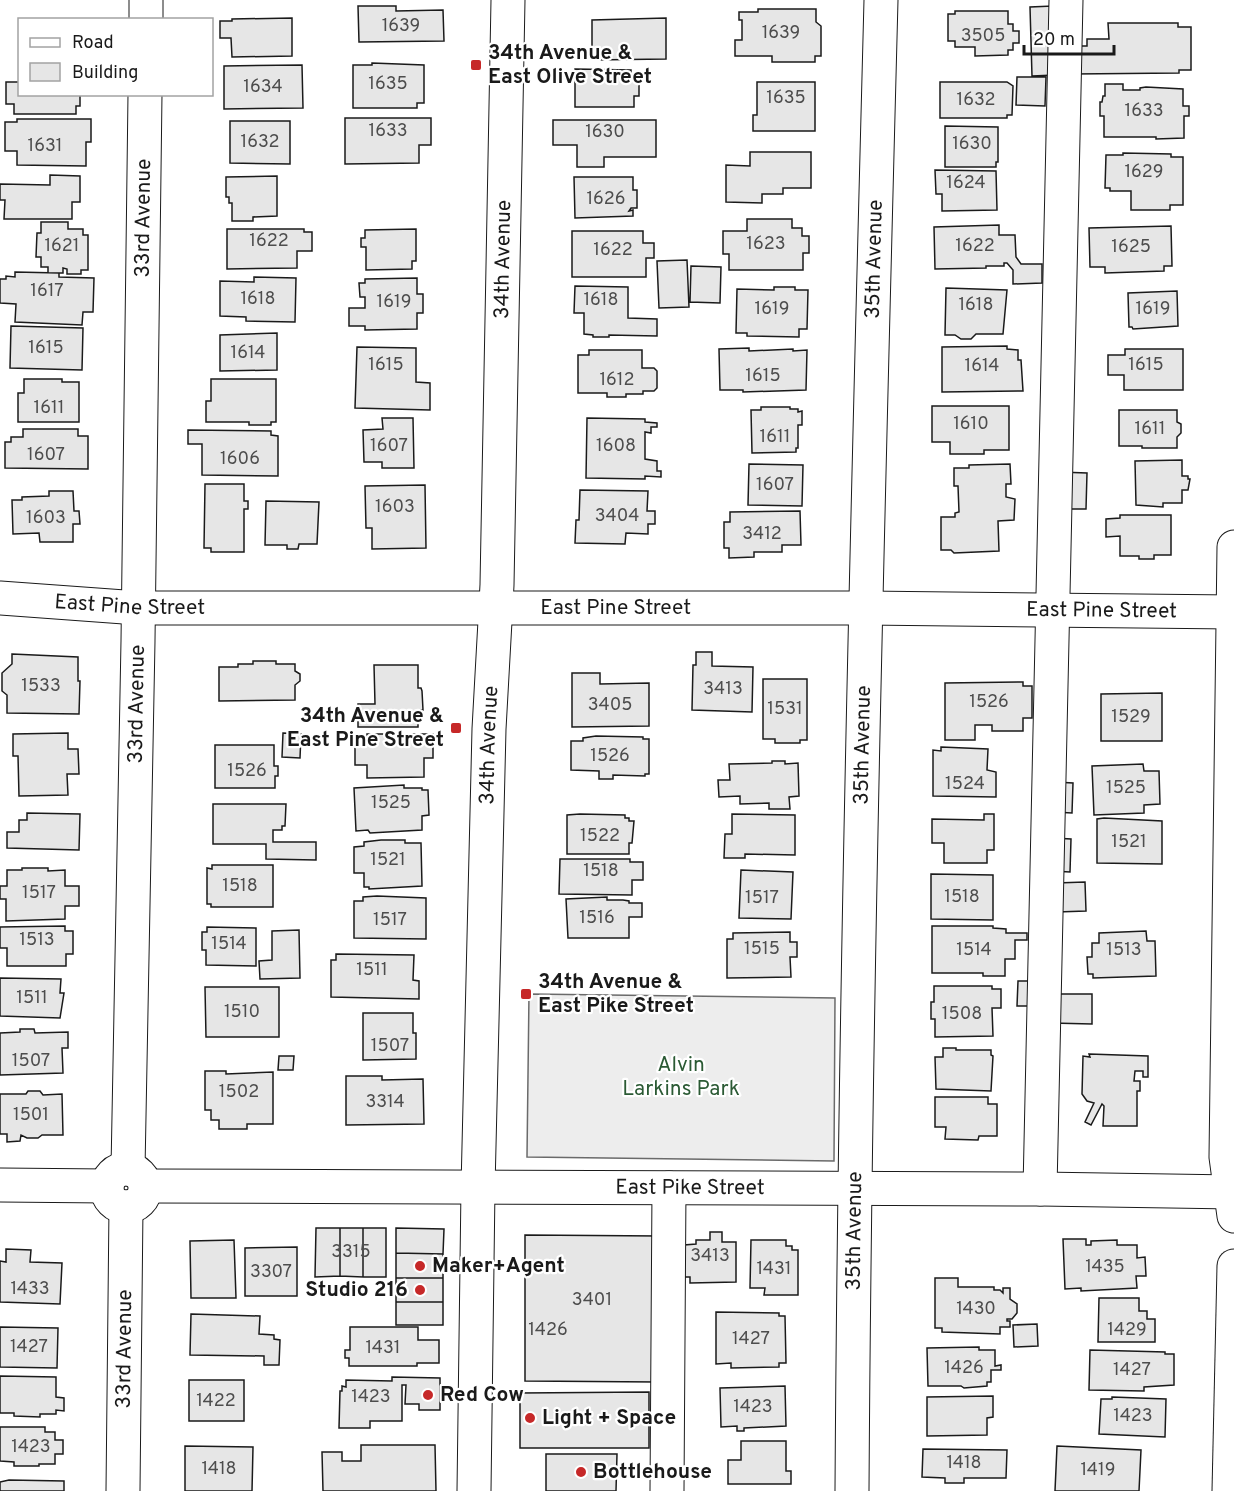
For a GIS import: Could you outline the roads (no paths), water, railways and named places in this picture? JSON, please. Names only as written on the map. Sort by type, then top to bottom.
[{"type":"street","points":[[146,0],[146,18]]},
{"type":"street","name":"34th Avenue","points":[[474,1491],[478,1188],[489,729],[496,609],[508,0]]},
{"type":"street","name":"35th Avenue","points":[[852,1491],[854,1189],[865,608],[881,0]]},
{"type":"street","points":[[1040,1189],[1066,0]]},
{"type":"street","name":"33rd Avenue","points":[[123,1491],[145,96]]},
{"type":"street","points":[[1233,1200],[1226,1157],[1234,547]]},
{"type":"street","name":"East Pine Street","points":[[0,598],[138,609],[865,608],[1233,612]]},
{"type":"street","name":"East Pike Street","points":[[0,1185],[1040,1189],[1233,1200]]},
{"type":"street","points":[[667,1491],[669,1188]]},
{"type":"street","points":[[1229,1491],[1234,1266]]},
{"type":"place","name":"34th Avenue & East Olive Street","points":[[476,65]]},
{"type":"place","name":"34th Avenue & East Pine Street","points":[[456,728]]},
{"type":"place","name":"34th Avenue & East Pike Street","points":[[526,994]]},
{"type":"place","name":"Maker+Agent","points":[[420,1266]]},
{"type":"place","name":"Studio 216","points":[[420,1290]]},
{"type":"place","name":"Red Cow","points":[[428,1395]]},
{"type":"place","name":"Light + Space","points":[[530,1418]]},
{"type":"place","name":"Bottlehouse","points":[[581,1472]]},
{"type":"park label","name":"Alvin Larkins Park","points":[[681,1077]]}]
